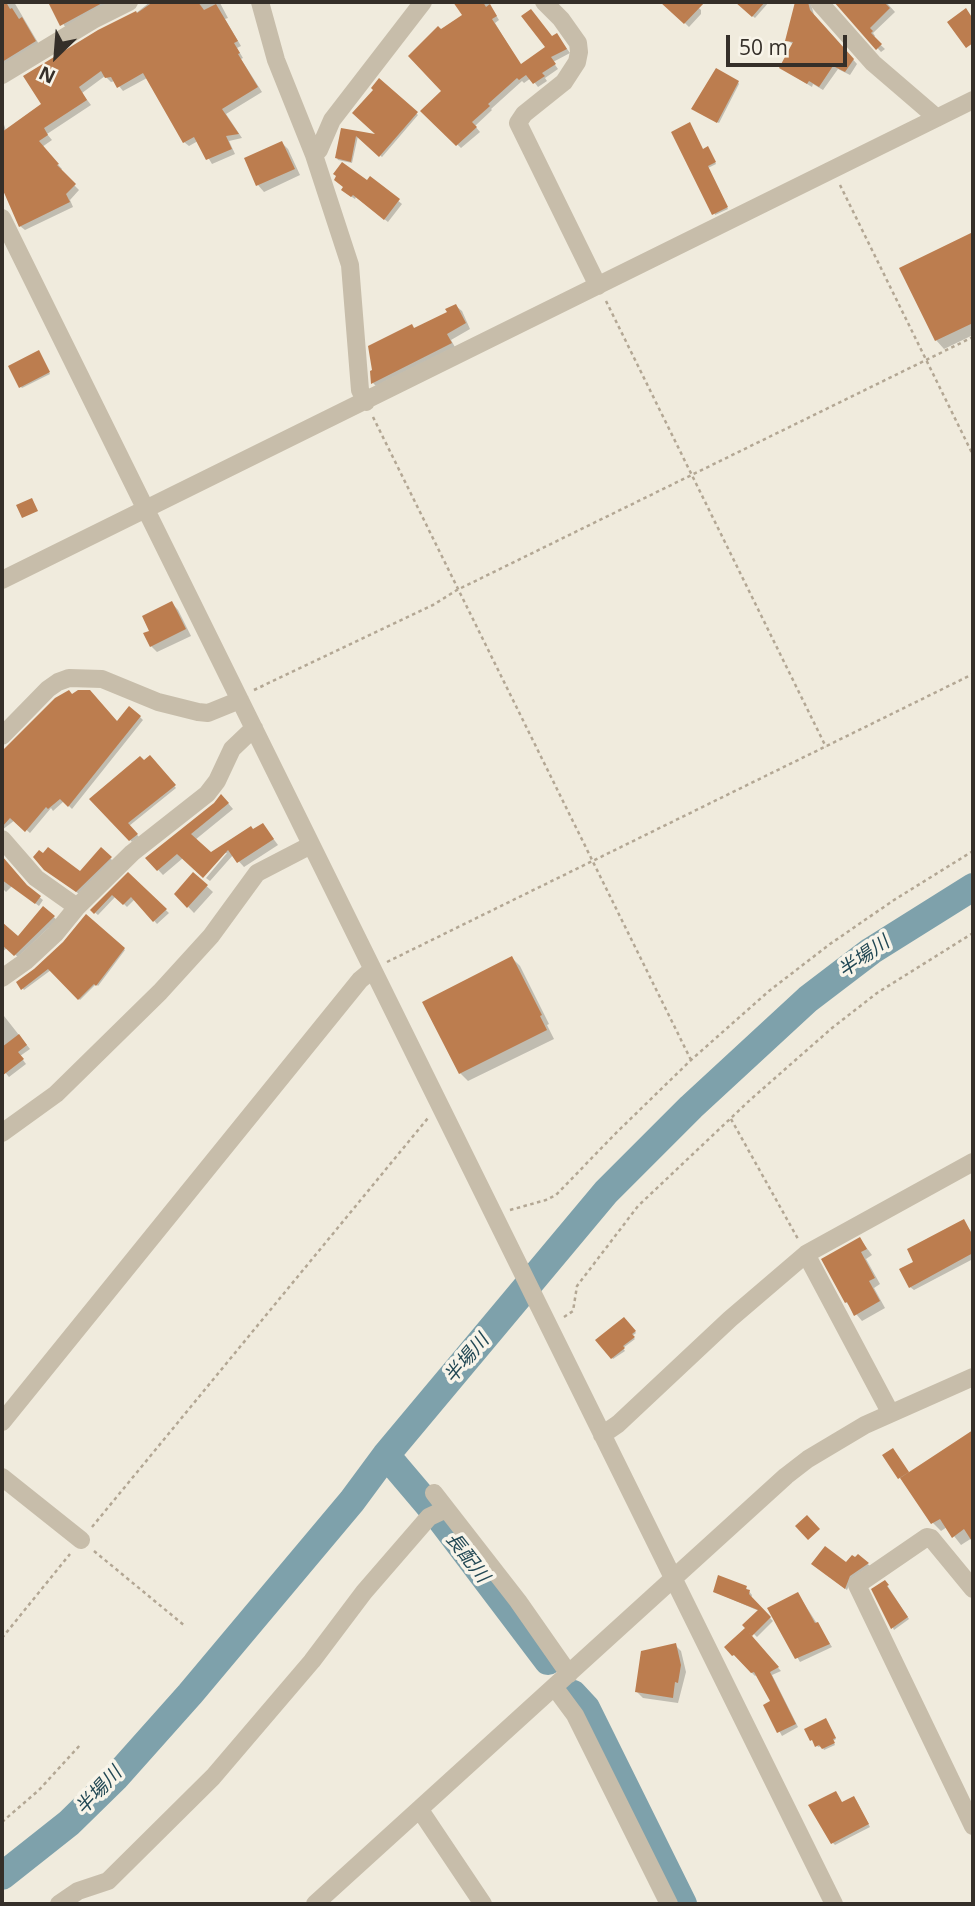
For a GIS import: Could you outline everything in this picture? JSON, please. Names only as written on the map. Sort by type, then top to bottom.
[{"type":"street","points":[[2,75],[93,20],[130,2]]},
{"type":"street","points":[[260,2],[276,60],[314,155],[350,265],[360,390],[366,402]]},
{"type":"street","points":[[314,155],[319,150],[332,120],[423,2]]},
{"type":"street","points":[[544,2],[561,19],[578,43],[577,62],[565,82],[524,114],[518,123],[598,286]]},
{"type":"street","points":[[819,2],[873,63],[937,118]]},
{"type":"street","points":[[2,580],[973,100]]},
{"type":"street","points":[[2,218],[834,1904]]},
{"type":"street","points":[[2,736],[48,689],[69,678],[102,679],[158,702],[198,712],[208,713],[240,700]]},
{"type":"street","points":[[2,978],[26,961],[132,853],[207,794],[232,749],[254,728]]},
{"type":"street","points":[[2,839],[36,878],[77,907]]},
{"type":"street","points":[[2,1133],[56,1094],[160,992],[211,936],[257,873],[311,845]]},
{"type":"street","points":[[2,1422],[351,991],[372,970]]},
{"type":"street","points":[[602,1435],[618,1424],[720,1328],[806,1254],[973,1162]]},
{"type":"street","points":[[806,1254],[890,1412]]},
{"type":"street","points":[[315,1904],[786,1476],[841,1438],[890,1412],[973,1377]]},
{"type":"street","points":[[2,1477],[81,1541]]},
{"type":"street","points":[[434,1493],[439,1512],[518,1601],[569,1674]]},
{"type":"street","points":[[59,1904],[78,1891],[108,1881],[213,1777],[312,1661],[364,1592],[439,1512]]},
{"type":"street","points":[[973,1589],[935,1541],[927,1537],[857,1585],[973,1826]]},
{"type":"street","points":[[555,1688],[575,1715],[668,1904]]},
{"type":"street","points":[[421,1810],[483,1904]]},
{"type":"path","points":[[832,170],[973,455]]},
{"type":"path","points":[[598,286],[826,747]]},
{"type":"path","points":[[240,700],[250,692],[433,605],[457,590],[973,337]]},
{"type":"path","points":[[366,402],[691,1060]]},
{"type":"path","points":[[372,970],[973,674]]},
{"type":"path","points":[[494,1216],[556,1195],[691,1060],[769,991],[830,944],[915,886],[973,851]]},
{"type":"path","points":[[546,1320],[572,1314],[577,1286],[638,1206],[731,1118],[832,1028],[877,993],[973,933]]},
{"type":"path","points":[[2,1638],[426,1120],[442,1110]]},
{"type":"path","points":[[731,1118],[806,1254]]},
{"type":"path","points":[[81,1541],[185,1626]]},
{"type":"path","points":[[2,1822],[39,1790],[81,1744]]},
{"type":"building","points":[[2,2],[12,8],[19,19],[22,17],[36,41],[2,62]]},
{"type":"building","points":[[48,2],[104,2],[60,26]]},
{"type":"building","points":[[153,2],[198,2],[204,10],[216,4],[238,41],[234,43],[240,53],[238,54],[258,87],[222,109],[239,134],[226,136],[232,149],[206,160],[194,137],[183,143],[143,73],[117,88],[111,77],[105,78],[101,71],[79,87],[87,100],[44,128],[48,135],[39,141],[76,184],[66,194],[70,202],[19,227],[2,188],[2,132],[41,104],[23,76],[98,30],[136,11],[137,13]]},
{"type":"building","points":[[453,2],[483,2],[486,7],[490,4],[497,16],[492,19],[521,64],[545,47],[521,16],[531,9],[552,36],[557,33],[567,49],[551,57],[556,64],[542,73],[545,76],[533,84],[526,75],[519,80],[517,78],[488,104],[490,106],[472,122],[477,127],[456,146],[420,111],[441,91],[408,56],[438,26],[441,29],[462,15]]},
{"type":"building","points":[[660,2],[705,2],[684,24]]},
{"type":"building","points":[[735,2],[765,2],[752,17]]},
{"type":"building","points":[[795,2],[808,2],[810,10],[854,59],[845,72],[833,66],[819,87],[809,81],[807,84],[779,68],[793,42],[785,41]]},
{"type":"building","points":[[834,2],[884,2],[890,8],[870,28],[873,31],[871,33],[882,44],[876,50]]},
{"type":"building","points":[[966,8],[973,19],[973,43],[966,48],[947,22]]},
{"type":"building","points":[[716,68],[739,81],[717,123],[691,109]]},
{"type":"building","points":[[379,78],[418,112],[379,157],[356,136],[351,162],[335,158],[341,128],[375,134],[352,113],[373,90],[371,88]]},
{"type":"building","points":[[690,122],[703,149],[708,146],[716,162],[708,166],[728,207],[712,215],[671,132]]},
{"type":"building","points":[[282,141],[295,169],[256,186],[244,158]]},
{"type":"building","points":[[342,162],[367,180],[370,176],[400,199],[384,220],[353,195],[351,197],[341,190],[343,187],[334,180],[336,176],[333,174]]},
{"type":"building","points":[[973,232],[973,323],[935,341],[899,268]]},
{"type":"building","points":[[456,304],[466,323],[447,334],[452,343],[371,384],[368,346],[412,324],[414,328],[447,312],[445,309]]},
{"type":"building","points":[[39,350],[50,372],[19,388],[8,366]]},
{"type":"building","points":[[32,498],[38,511],[22,518],[16,505]]},
{"type":"building","points":[[172,601],[186,629],[150,647],[143,633],[149,631],[142,616]]},
{"type":"building","points":[[69,690],[72,694],[78,690],[90,690],[117,721],[129,706],[141,716],[68,807],[60,799],[48,809],[46,807],[25,832],[10,818],[2,827],[2,751],[55,698]]},
{"type":"building","points":[[150,755],[176,785],[128,823],[138,834],[129,841],[89,799],[140,756],[144,760]]},
{"type":"building","points":[[221,794],[229,803],[191,834],[211,852],[251,826],[253,829],[263,823],[274,839],[237,863],[228,850],[203,878],[177,854],[157,871],[145,858],[214,803]]},
{"type":"building","points":[[48,847],[80,871],[101,847],[112,857],[76,892],[44,870],[33,857],[39,850],[43,853]]},
{"type":"building","points":[[2,856],[27,885],[41,896],[35,904],[2,880]]},
{"type":"building","points":[[128,872],[167,909],[153,922],[131,897],[123,905],[112,895],[94,914],[90,910]]},
{"type":"building","points":[[193,872],[208,885],[187,908],[174,894]]},
{"type":"building","points":[[43,906],[55,916],[14,956],[2,945],[2,922],[18,936]]},
{"type":"building","points":[[86,914],[125,948],[96,986],[94,984],[78,1000],[48,969],[21,990],[16,982],[63,942]]},
{"type":"building","points":[[512,956],[547,1030],[459,1074],[422,1002]]},
{"type":"building","points":[[19,1034],[27,1045],[18,1052],[24,1059],[2,1076],[2,1047]]},
{"type":"building","points":[[964,1219],[973,1236],[973,1253],[909,1288],[899,1269],[913,1262],[907,1249]]},
{"type":"building","points":[[860,1237],[867,1249],[861,1252],[875,1278],[869,1281],[880,1301],[854,1316],[821,1259]]},
{"type":"building","points":[[624,1317],[636,1331],[632,1334],[635,1337],[611,1359],[595,1340]]},
{"type":"building","points":[[973,1430],[973,1543],[964,1529],[952,1538],[940,1519],[931,1524],[900,1478]]},
{"type":"building","points":[[893,1448],[909,1472],[898,1479],[882,1455]]},
{"type":"building","points":[[807,1515],[820,1529],[808,1540],[795,1526]]},
{"type":"building","points":[[825,1546],[846,1562],[852,1555],[855,1557],[858,1554],[869,1563],[850,1576],[845,1589],[811,1564]]},
{"type":"building","points":[[718,1575],[747,1586],[749,1594],[771,1617],[752,1636],[779,1667],[770,1672],[796,1724],[777,1733],[763,1705],[770,1701],[754,1672],[751,1673],[724,1647],[745,1628],[742,1625],[758,1610],[713,1592]]},
{"type":"building","points":[[885,1580],[908,1617],[891,1629],[871,1589]]},
{"type":"building","points":[[798,1592],[830,1644],[795,1659],[767,1608]]},
{"type":"building","points":[[676,1643],[681,1665],[673,1698],[635,1692],[641,1651]]},
{"type":"building","points":[[826,1718],[836,1738],[833,1739],[835,1743],[822,1749],[819,1745],[815,1747],[804,1729]]},
{"type":"building","points":[[836,1791],[842,1802],[854,1796],[869,1824],[831,1844],[808,1805]]},
{"type":"waterway","name":"半場川","points":[[2,1876],[69,1823],[116,1777],[190,1694],[606,1192],[691,1107],[808,999],[871,951],[973,887]]},
{"type":"waterway","name":"長配川","points":[[386,1455],[442,1521],[548,1661]]},
{"type":"waterway","name":"長配川","points":[[573,1694],[586,1708],[683,1904]]}]
